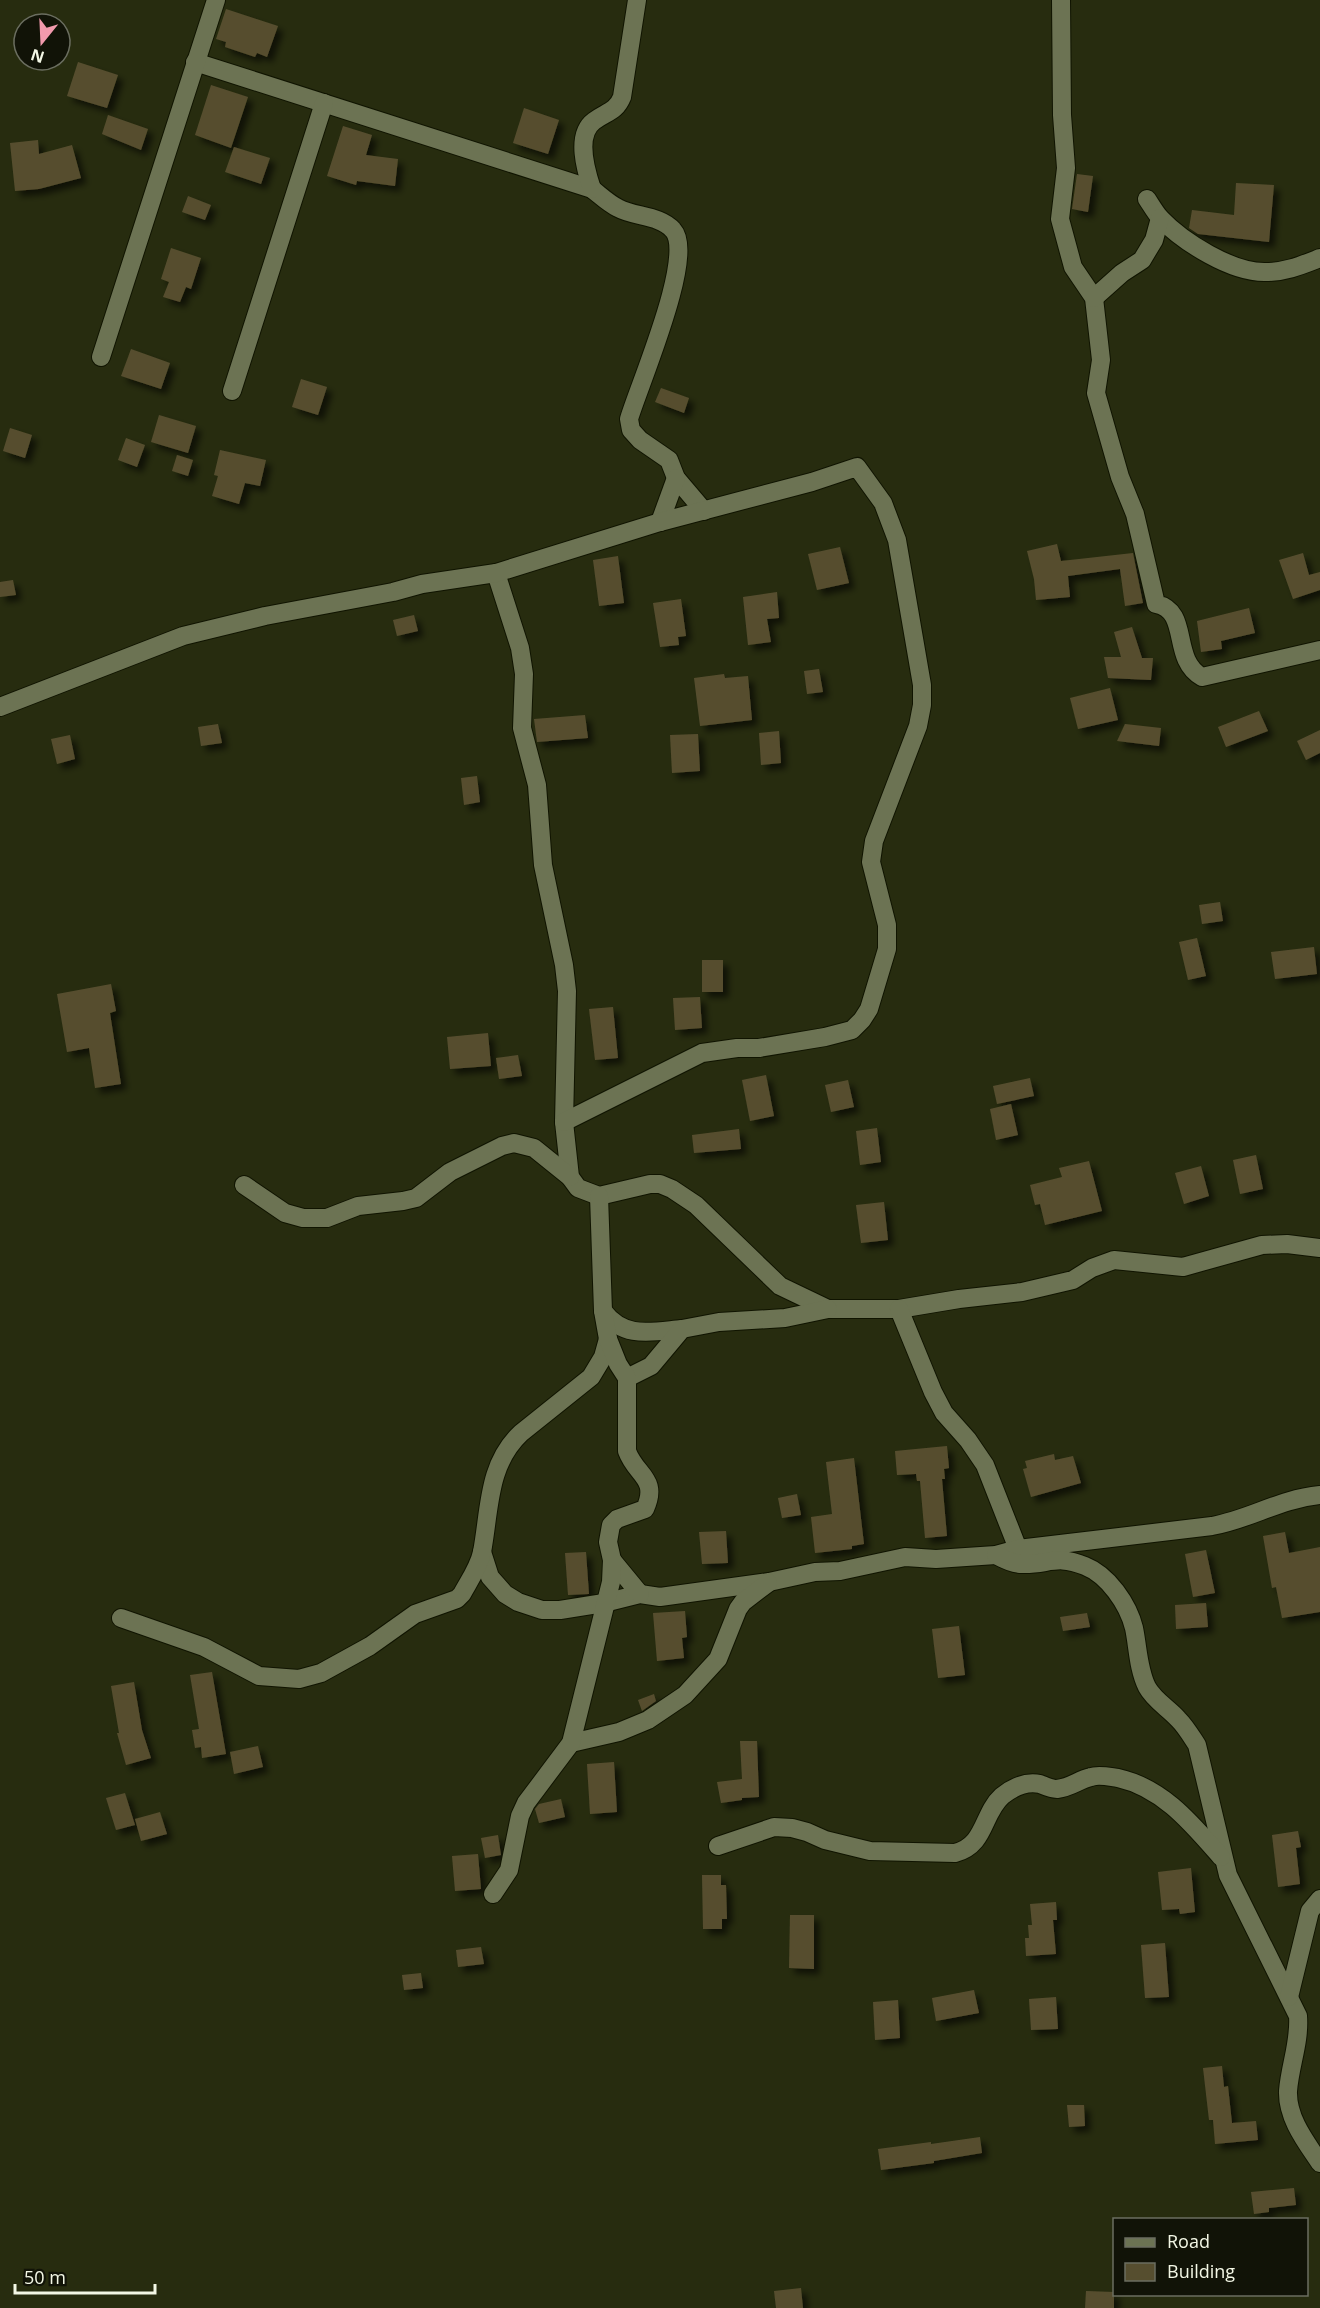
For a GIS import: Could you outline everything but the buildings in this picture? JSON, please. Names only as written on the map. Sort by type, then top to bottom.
[{"type":"street","points":[[101,357],[216,0]]},
{"type":"street","points":[[592,189],[585,163],[584,138],[591,123],[617,108],[622,97],[637,0]]},
{"type":"street","points":[[1061,0],[1062,115],[1066,168],[1060,219],[1073,267],[1094,298],[1101,360],[1096,393],[1120,477],[1135,514],[1156,604],[1166,606],[1174,614],[1188,666],[1202,677],[1320,650]]},
{"type":"street","points":[[195,62],[592,189],[618,208],[664,224],[673,230],[680,250],[676,281],[629,419],[631,430],[640,440],[669,460],[676,478],[704,511]]},
{"type":"street","points":[[232,391],[324,103]]},
{"type":"street","points":[[1147,199],[1160,218],[1206,254],[1233,266],[1264,273],[1294,269],[1320,258]]},
{"type":"street","points":[[1094,298],[1122,273],[1142,260],[1154,240],[1160,218]]},
{"type":"street","points":[[0,708],[183,636],[265,616],[393,592],[422,584],[496,573],[660,522],[812,482],[857,467],[883,503],[897,540],[922,685],[922,705],[918,726],[874,841],[871,862],[887,925],[887,949],[869,1009],[852,1030],[770,1046],[702,1053],[564,1122]]},
{"type":"street","points":[[660,522],[676,478]]},
{"type":"street","points":[[496,573],[520,648],[524,674],[522,728],[537,785],[543,865],[564,965],[567,991],[564,1122],[570,1177]]},
{"type":"street","points":[[244,1185],[285,1213],[303,1218],[327,1218],[358,1206],[403,1202],[416,1198],[450,1172],[502,1146],[514,1143],[534,1148],[570,1177],[578,1188],[599,1196],[650,1184],[660,1184],[672,1189],[696,1206],[780,1286],[828,1309]]},
{"type":"street","points":[[493,1894],[508,1870],[520,1816],[526,1803],[571,1743],[611,1582],[612,1560],[608,1542],[611,1525],[617,1519],[645,1509],[650,1499],[649,1481],[627,1451],[627,1378],[618,1364],[608,1338],[603,1311],[599,1196]]},
{"type":"street","points":[[603,1311],[613,1324],[628,1330],[648,1332],[719,1322],[785,1318],[828,1309],[899,1309],[1053,1286],[1073,1280],[1092,1268],[1114,1260],[1183,1267],[1262,1245],[1287,1244],[1320,1248]]},
{"type":"street","points":[[899,1309],[944,1413],[968,1440],[985,1465],[1018,1549]]},
{"type":"street","points":[[627,1378],[651,1366],[682,1329]]},
{"type":"street","points":[[121,1618],[204,1647],[259,1676],[300,1679],[310,1677],[377,1642],[405,1619],[457,1599],[462,1594],[482,1552],[487,1509],[510,1443],[591,1377],[603,1357],[608,1338]]},
{"type":"street","points":[[482,1552],[490,1577],[496,1586],[518,1602],[542,1610],[560,1610],[640,1594],[660,1597],[769,1582],[905,1557],[936,1559],[996,1555],[1018,1549],[1212,1526],[1299,1497],[1320,1495]]},
{"type":"street","points":[[996,1555],[1021,1564],[1054,1559],[1068,1560],[1095,1571],[1116,1593],[1131,1618],[1146,1685],[1153,1696],[1186,1727],[1197,1745],[1222,1858],[1228,1875],[1298,2016],[1299,2031],[1288,2092],[1298,2128],[1320,2163]]},
{"type":"street","points":[[612,1560],[640,1594]]},
{"type":"street","points":[[571,1743],[619,1732],[648,1720],[685,1695],[718,1659],[743,1602],[769,1582]]},
{"type":"street","points":[[718,1846],[774,1827],[792,1827],[825,1840],[870,1851],[955,1853],[966,1850],[975,1843],[999,1799],[1014,1786],[1036,1783],[1054,1789],[1072,1787],[1091,1776],[1109,1776],[1137,1782],[1156,1793],[1189,1820],[1222,1858]]},
{"type":"street","points":[[1289,1997],[1311,1911],[1320,1899]]}]
